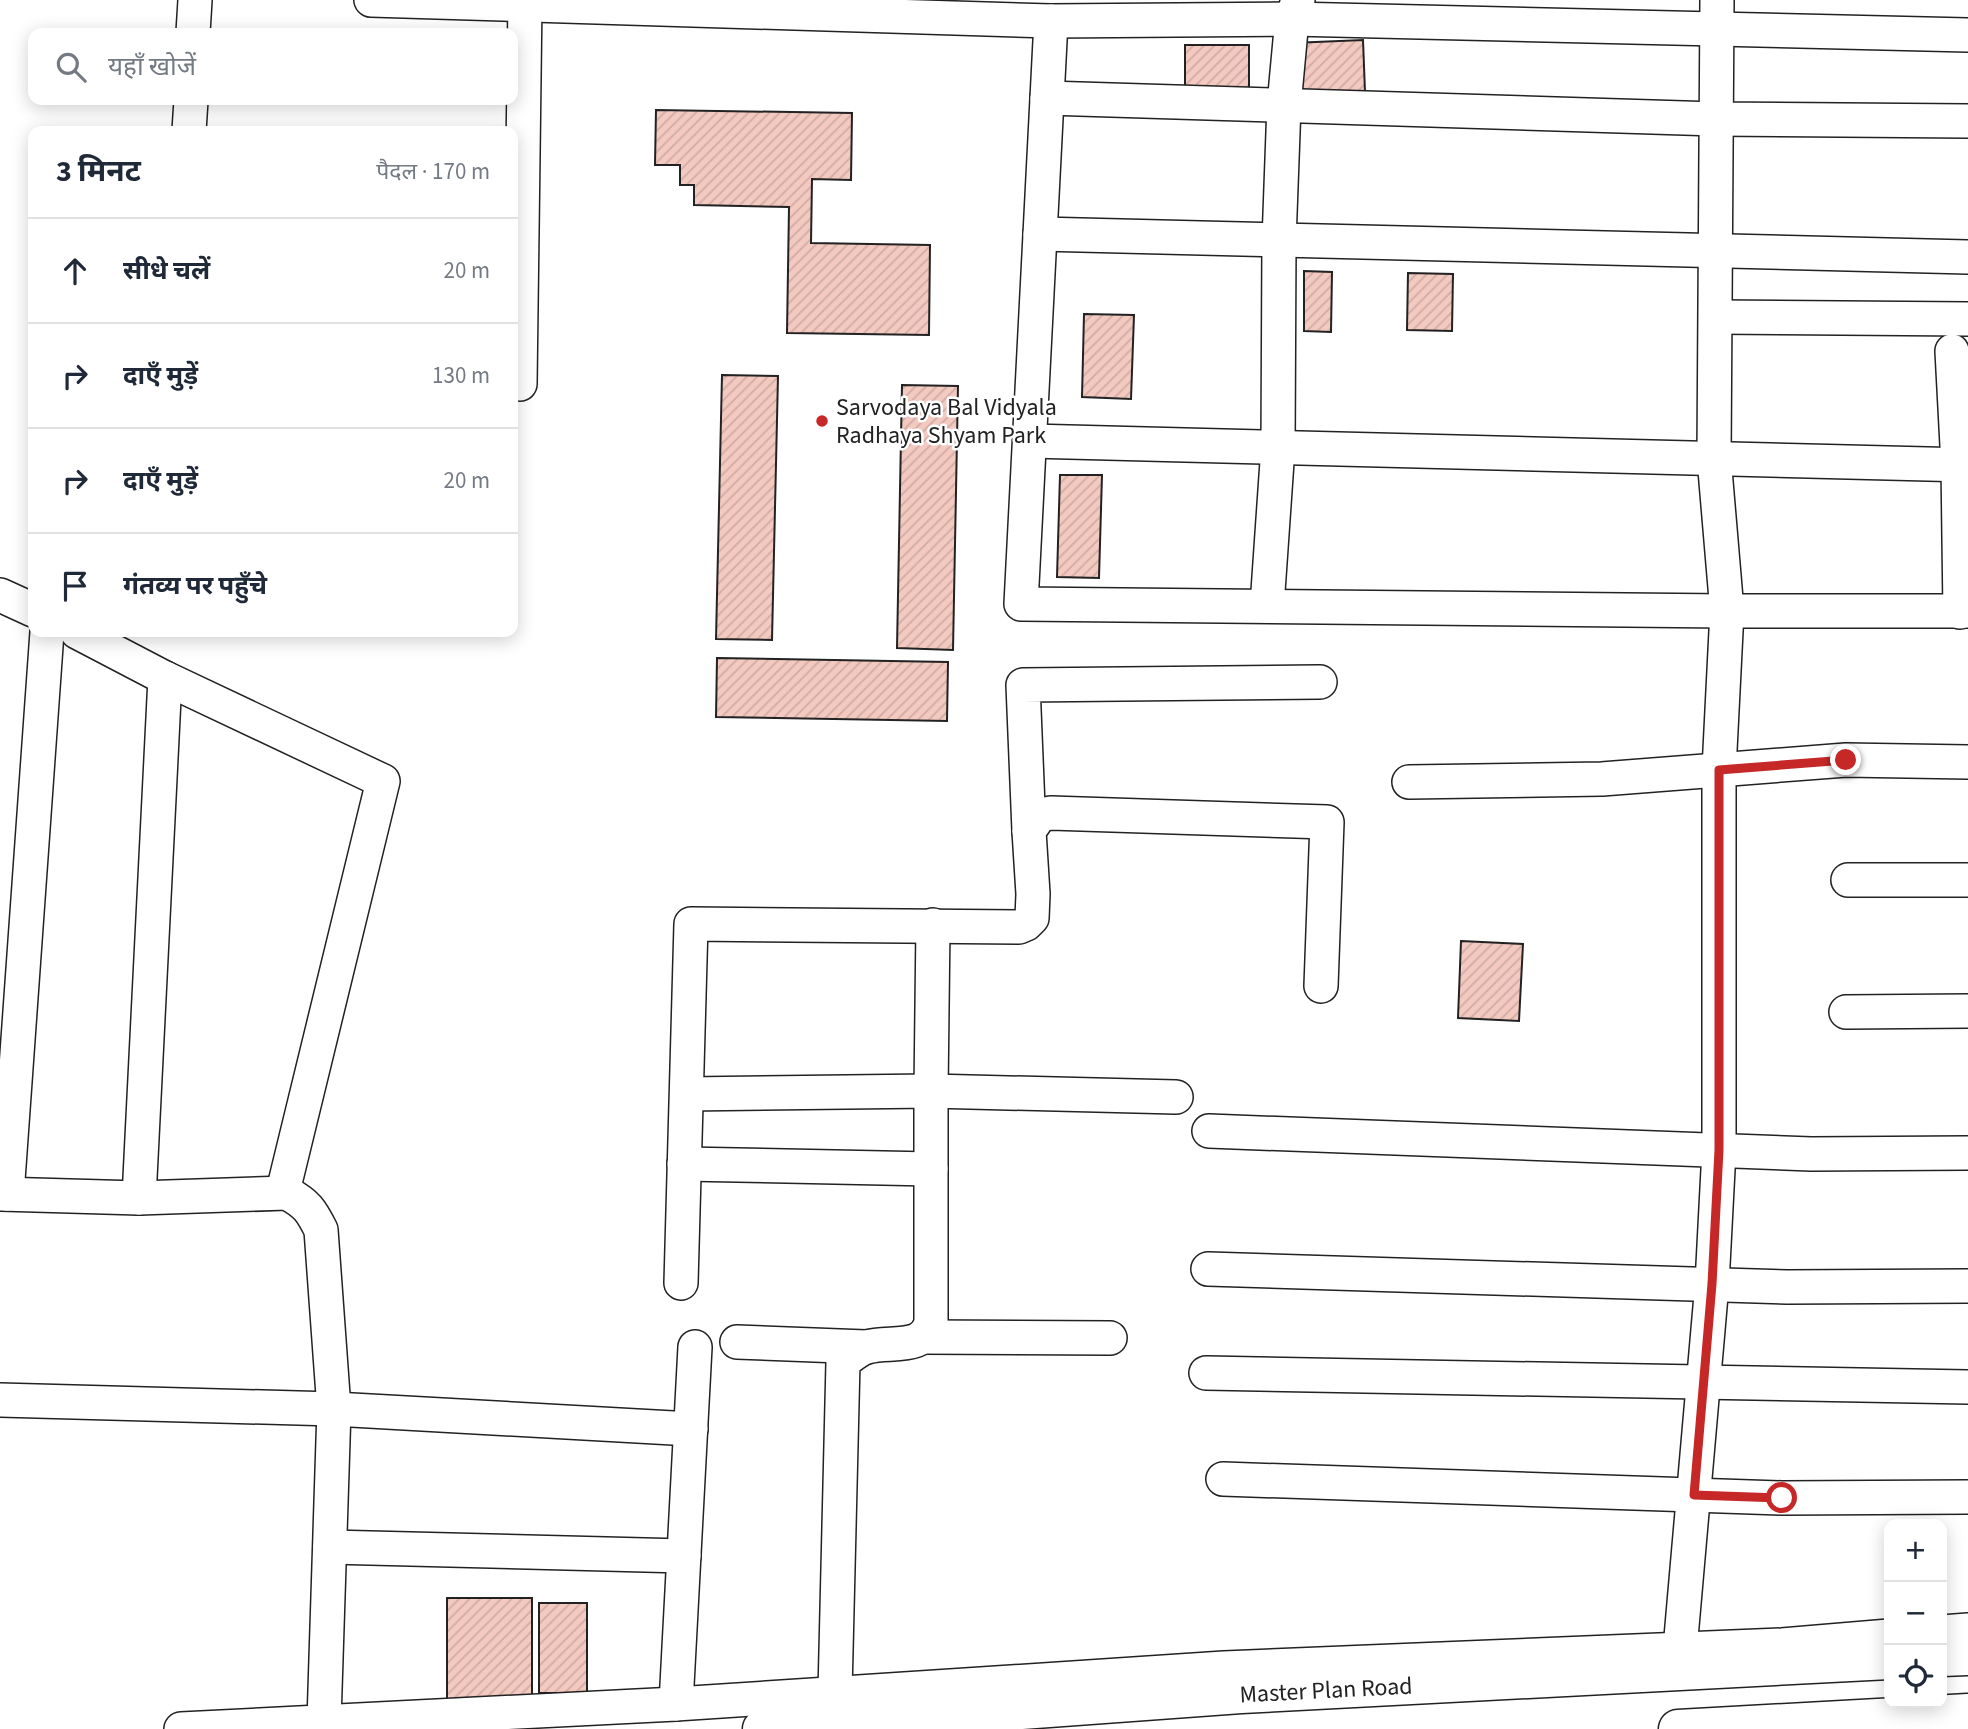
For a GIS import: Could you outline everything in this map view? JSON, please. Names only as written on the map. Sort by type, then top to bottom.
[{"type":"main road","points":[[1947,1657],[1968,1656]]},
{"type":"main road","name":"Master Plan Road","points":[[762,1729],[1241,1694],[1884,1660]]},
{"type":"main road","points":[[1678,1729],[1968,1713]]},
{"type":"street","points":[[193,28],[195,0]]},
{"type":"street","points":[[371,0],[525,2],[1051,21],[1295,9],[1717,15],[1968,36]]},
{"type":"street","points":[[520,384],[525,2]]},
{"type":"street","points":[[1267,606],[1278,447],[1279,240],[1284,105],[1295,9]]},
{"type":"street","points":[[1680,1649],[1712,1284],[1719,1150],[1719,770],[1727,611],[1714,458],[1717,15]]},
{"type":"street","points":[[1051,21],[1021,604],[1964,611],[1963,465],[1952,351]]},
{"type":"street","points":[[1047,98],[1716,119],[1968,121]]},
{"type":"street","points":[[189,126],[191,105]]},
{"type":"street","points":[[1040,234],[1968,257]]},
{"type":"street","points":[[1716,317],[1968,319]]},
{"type":"street","points":[[1030,441],[1963,465]]},
{"type":"street","points":[[0,595],[28,608]]},
{"type":"street","points":[[47,637],[4,1194],[139,1198],[287,1193],[302,1201],[312,1211],[321,1230],[334,1409],[324,1721]]},
{"type":"street","points":[[87,637],[165,678],[383,781],[285,1183],[287,1193]]},
{"type":"street","points":[[139,1198],[165,678]]},
{"type":"street","points":[[681,1283],[691,924],[1011,928],[1026,924],[1032,918],[1033,894],[1023,685],[1320,681]]},
{"type":"street","points":[[1409,782],[1602,779],[1846,760],[1968,762]]},
{"type":"street","points":[[1029,831],[1040,815],[1051,813],[1327,822],[1321,986]]},
{"type":"street","points":[[1848,880],[1968,880]]},
{"type":"street","points":[[737,1342],[866,1347],[912,1342],[929,1331],[933,925]]},
{"type":"street","points":[[1846,1012],[1968,1012]]},
{"type":"street","points":[[687,1094],[931,1091],[1176,1097]]},
{"type":"street","points":[[1209,1130],[1811,1154],[1968,1153]]},
{"type":"street","points":[[684,1164],[931,1169]]},
{"type":"street","points":[[1208,1269],[1787,1287],[1968,1286]]},
{"type":"street","points":[[923,1337],[1110,1338]]},
{"type":"street","points":[[676,1704],[695,1347]]},
{"type":"street","points":[[835,1692],[842,1371],[843,1362],[866,1347]]},
{"type":"street","points":[[1206,1373],[1968,1387]]},
{"type":"street","points":[[0,1400],[334,1409],[691,1429]]},
{"type":"street","points":[[1223,1479],[1782,1498],[1968,1497]]},
{"type":"street","points":[[330,1547],[684,1556]]},
{"type":"street","points":[[1947,1632],[1968,1630]]},
{"type":"street","points":[[181,1729],[676,1704],[1224,1668],[1782,1645],[1884,1636]]},
{"type":"building","points":[[1363,40],[1365,92],[1295,96],[1292,43]]},
{"type":"building","points":[[1185,45],[1249,45],[1249,100],[1185,100]]},
{"type":"building","points":[[656,110],[852,113],[851,180],[812,179],[811,243],[930,245],[929,335],[787,333],[789,207],[694,205],[694,185],[680,185],[680,165],[655,165]]},
{"type":"building","points":[[1304,271],[1332,272],[1331,332],[1304,331]]},
{"type":"building","points":[[1408,273],[1453,274],[1452,331],[1407,330]]},
{"type":"building","points":[[1084,314],[1134,315],[1131,399],[1082,397]]},
{"type":"building","points":[[722,375],[778,376],[772,640],[716,639]]},
{"type":"building","points":[[902,385],[958,386],[953,650],[897,648]]},
{"type":"building","points":[[1060,475],[1102,475],[1099,578],[1057,577]]},
{"type":"building","points":[[717,658],[948,662],[947,721],[716,717]]},
{"type":"building","points":[[1461,941],[1523,944],[1519,1021],[1458,1018]]},
{"type":"building","points":[[447,1598],[532,1598],[532,1700],[447,1700]]},
{"type":"building","points":[[539,1603],[587,1603],[587,1693],[539,1693]]},
{"type":"place","name":"Sarvodaya Bal Vidyala Radhaya Shyam Park","points":[[822,421]]},
{"type":"route","points":[[1782,1498],[1694,1495],[1712,1284],[1719,1150],[1719,770],[1846,760]]}]
